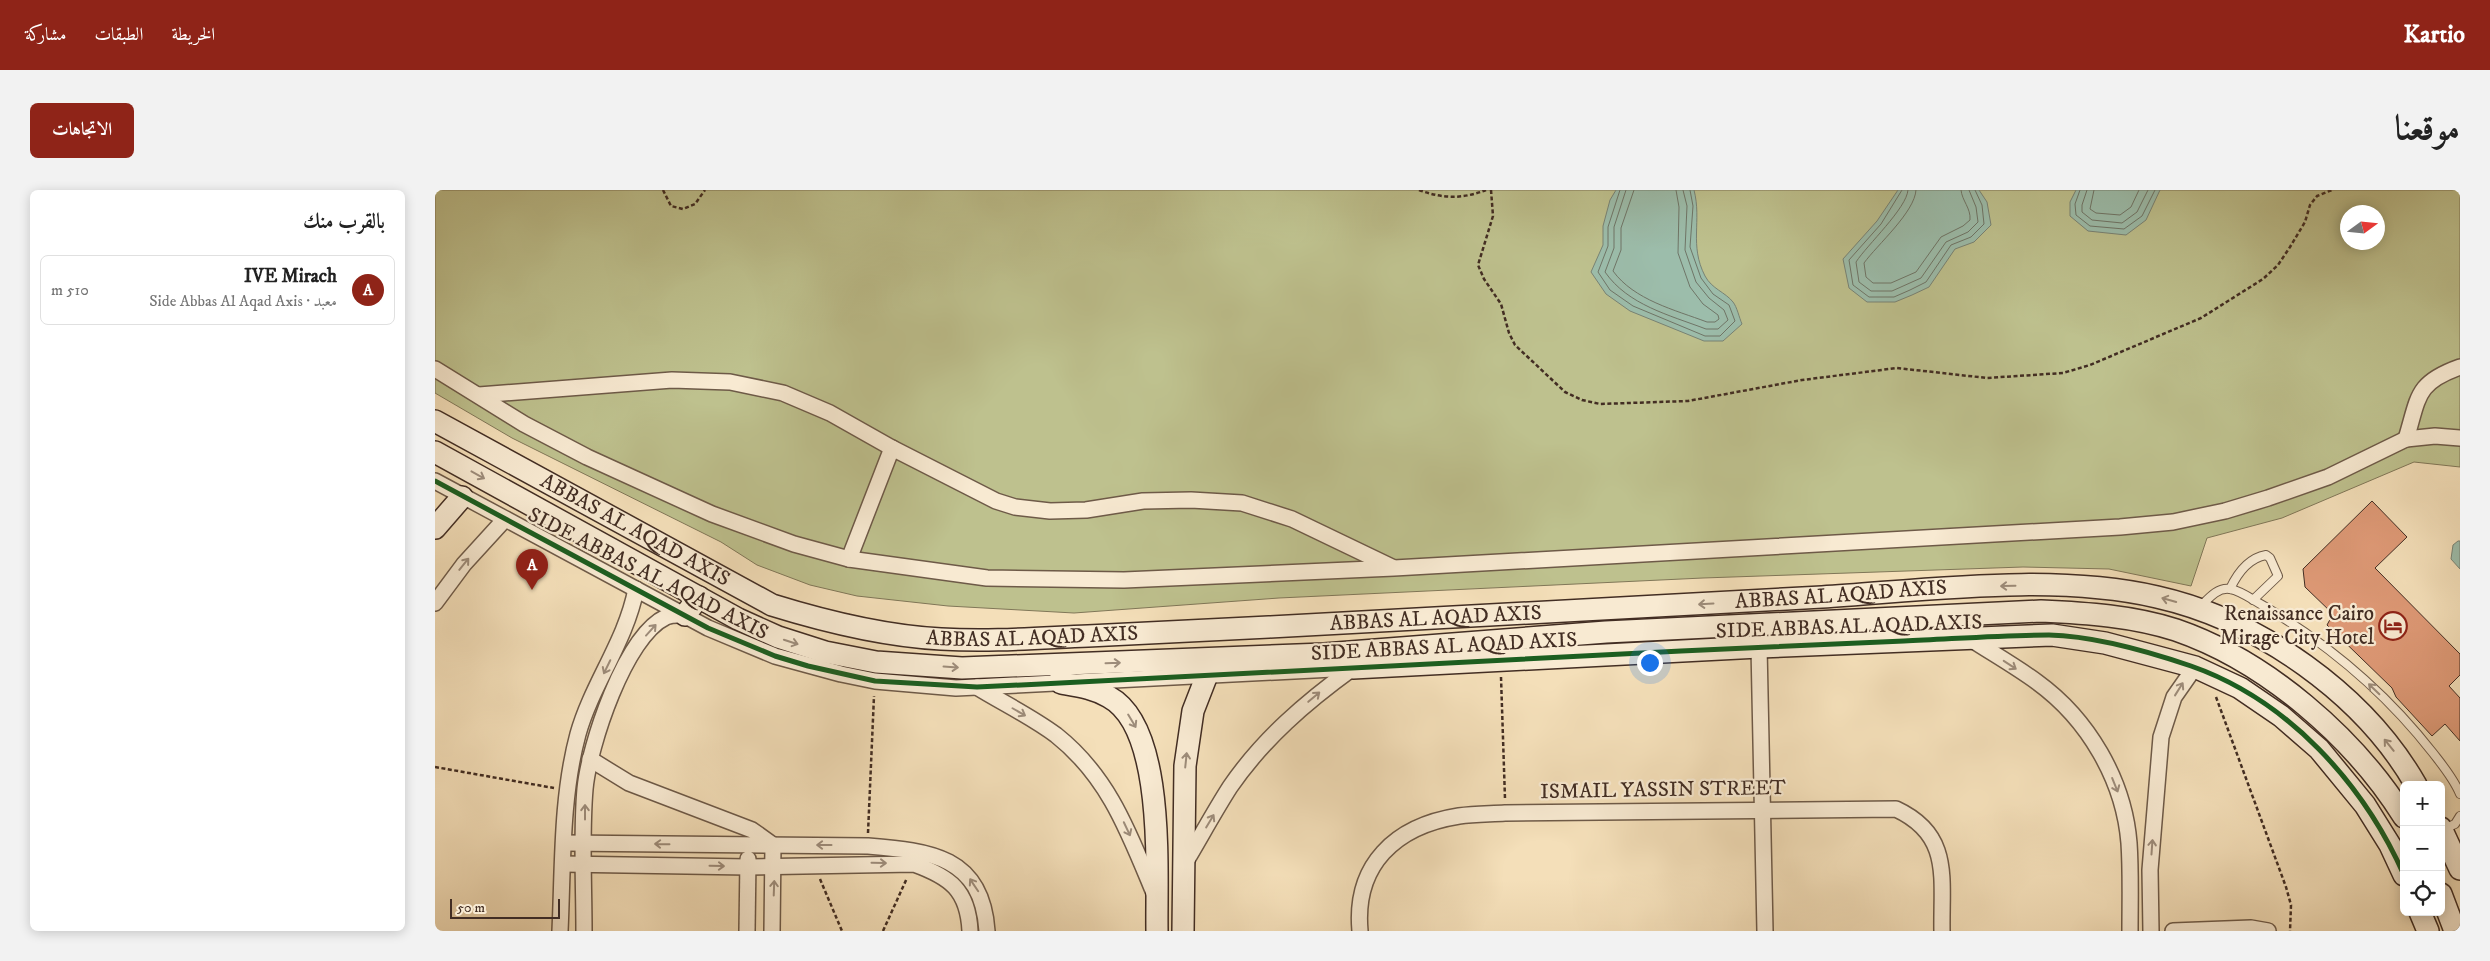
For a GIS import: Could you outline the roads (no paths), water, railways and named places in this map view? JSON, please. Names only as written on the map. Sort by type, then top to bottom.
[{"type":"main road","name":"ABBAS AL AQAD AXIS","points":[[435,421],[772,605],[828,622],[887,634],[940,639],[1035,638],[1581,611],[1984,587],[2059,585],[2129,591],[2199,608],[2275,646],[2345,697],[2392,748],[2413,781]]},
{"type":"main road","name":"ABBAS AL AQAD AXIS","points":[[435,452],[699,597],[778,638],[825,652],[876,662],[1061,674],[1282,664],[1578,634],[2041,611],[2101,615],[2175,630],[2245,662],[2282,687],[2317,716],[2359,759],[2400,811]]},
{"type":"main road","points":[[435,528],[462,497]]},
{"type":"main road","points":[[685,615],[699,597]]},
{"type":"main road","points":[[1635,608],[1632,612],[1633,617],[1645,623],[1649,630]]},
{"type":"main road","points":[[1578,634],[1582,632],[1587,624],[1587,619],[1581,611]]},
{"type":"main road","points":[[1850,620],[1852,643]]},
{"type":"main road","name":"SIDE ABBAS AL AQAD AXIS","points":[[1353,668],[1969,638],[2061,636],[2131,648],[2201,670],[2261,701],[2294,726],[2319,749],[2365,805],[2390,845],[2402,871]]},
{"type":"main road","points":[[1061,674],[1087,688],[1110,697],[1130,716],[1143,742],[1150,770],[1155,820],[1157,931]]},
{"type":"main road","points":[[1183,931],[1185,766],[1193,711],[1207,675]]},
{"type":"main road","points":[[2365,805],[2382,786]]},
{"type":"main road","points":[[2452,823],[2460,869]]},
{"type":"main road","points":[[2438,916],[2455,931]]},
{"type":"street","points":[[2406,439],[2423,388],[2431,379],[2460,367]]},
{"type":"street","points":[[435,369],[525,424],[645,485],[712,514],[794,544],[849,559],[987,578],[1064,581],[1394,568],[2120,527],[2173,522],[2225,511],[2328,477],[2406,439],[2435,436],[2460,438]]},
{"type":"street","points":[[479,395],[672,380],[730,382],[783,392],[830,413],[892,448],[996,500],[1015,506],[1050,511],[1086,510],[1143,501],[1242,502],[1292,519],[1394,568]]},
{"type":"street","points":[[849,559],[892,448]]},
{"type":"street","name":"SIDE ABBAS AL AQAD AXIS","points":[[435,481],[717,632],[775,656],[875,681],[977,687],[1061,674],[1207,675],[1282,664],[1353,668]]},
{"type":"street","points":[[435,603],[469,558],[505,520]]},
{"type":"street","points":[[560,931],[568,790],[573,759],[581,725],[632,607],[636,589]]},
{"type":"street","points":[[584,931],[585,790],[590,759],[600,724],[631,655],[652,627],[666,616],[685,615]]},
{"type":"street","points":[[1969,638],[2038,683],[2064,706],[2087,734],[2106,762],[2121,800],[2129,842],[2130,931]]},
{"type":"street","points":[[1759,647],[1765,931]]},
{"type":"street","points":[[615,649],[631,655]]},
{"type":"street","points":[[1185,863],[1231,787],[1257,753],[1305,705],[1353,668]]},
{"type":"street","points":[[2151,931],[2151,870],[2161,737],[2174,697],[2201,670]]},
{"type":"street","points":[[977,687],[1054,734],[1093,770],[1109,792],[1157,898]]},
{"type":"street","points":[[590,759],[629,783],[751,830],[773,845]]},
{"type":"street","name":"ISMAIL YASSIN STREET","points":[[1360,931],[1359,905],[1365,880],[1377,858],[1395,840],[1416,828],[1459,816],[1505,813],[1896,809],[1914,817],[1928,831],[1937,848],[1941,867],[1942,931]]},
{"type":"street","points":[[564,843],[868,846],[913,849],[939,856],[960,868],[977,888],[986,914],[987,931]]},
{"type":"street","points":[[747,931],[749,845]]},
{"type":"street","points":[[772,931],[773,845]]},
{"type":"street","points":[[563,864],[748,867],[813,864],[914,864],[933,871],[952,882],[964,899],[970,931]]},
{"type":"street","points":[[2130,870],[2151,870]]},
{"type":"street","points":[[2173,931],[2251,928],[2268,931]]},
{"type":"lane","points":[[2230,589],[2242,569],[2253,560],[2266,555],[2270,558],[2278,576],[2253,600]]},
{"type":"lane","points":[[2199,608],[2219,590],[2230,589],[2253,600],[2321,644],[2358,674],[2424,742],[2453,780],[2460,794]]},
{"type":"water","points":[[1616,190],[1694,190],[1700,265],[1708,280],[1733,302],[1742,324],[1723,341],[1704,341],[1630,311],[1606,294],[1591,272],[1603,245],[1603,226],[1610,200]]},
{"type":"water","points":[[1898,190],[1979,190],[1987,202],[1991,225],[1974,242],[1955,249],[1929,287],[1895,302],[1867,302],[1849,288],[1843,259],[1877,221]]},
{"type":"water","points":[[2076,190],[2160,190],[2146,220],[2126,235],[2088,231],[2070,216],[2070,202]]},
{"type":"water","points":[[2460,541],[2460,569],[2451,559],[2453,545]]},
{"type":"place","name":"IVE Mirach","points":[[532,590]]},
{"type":"place","name":"Renaissance Cairo Mirage City Hotel","points":[[2393,626]]}]
